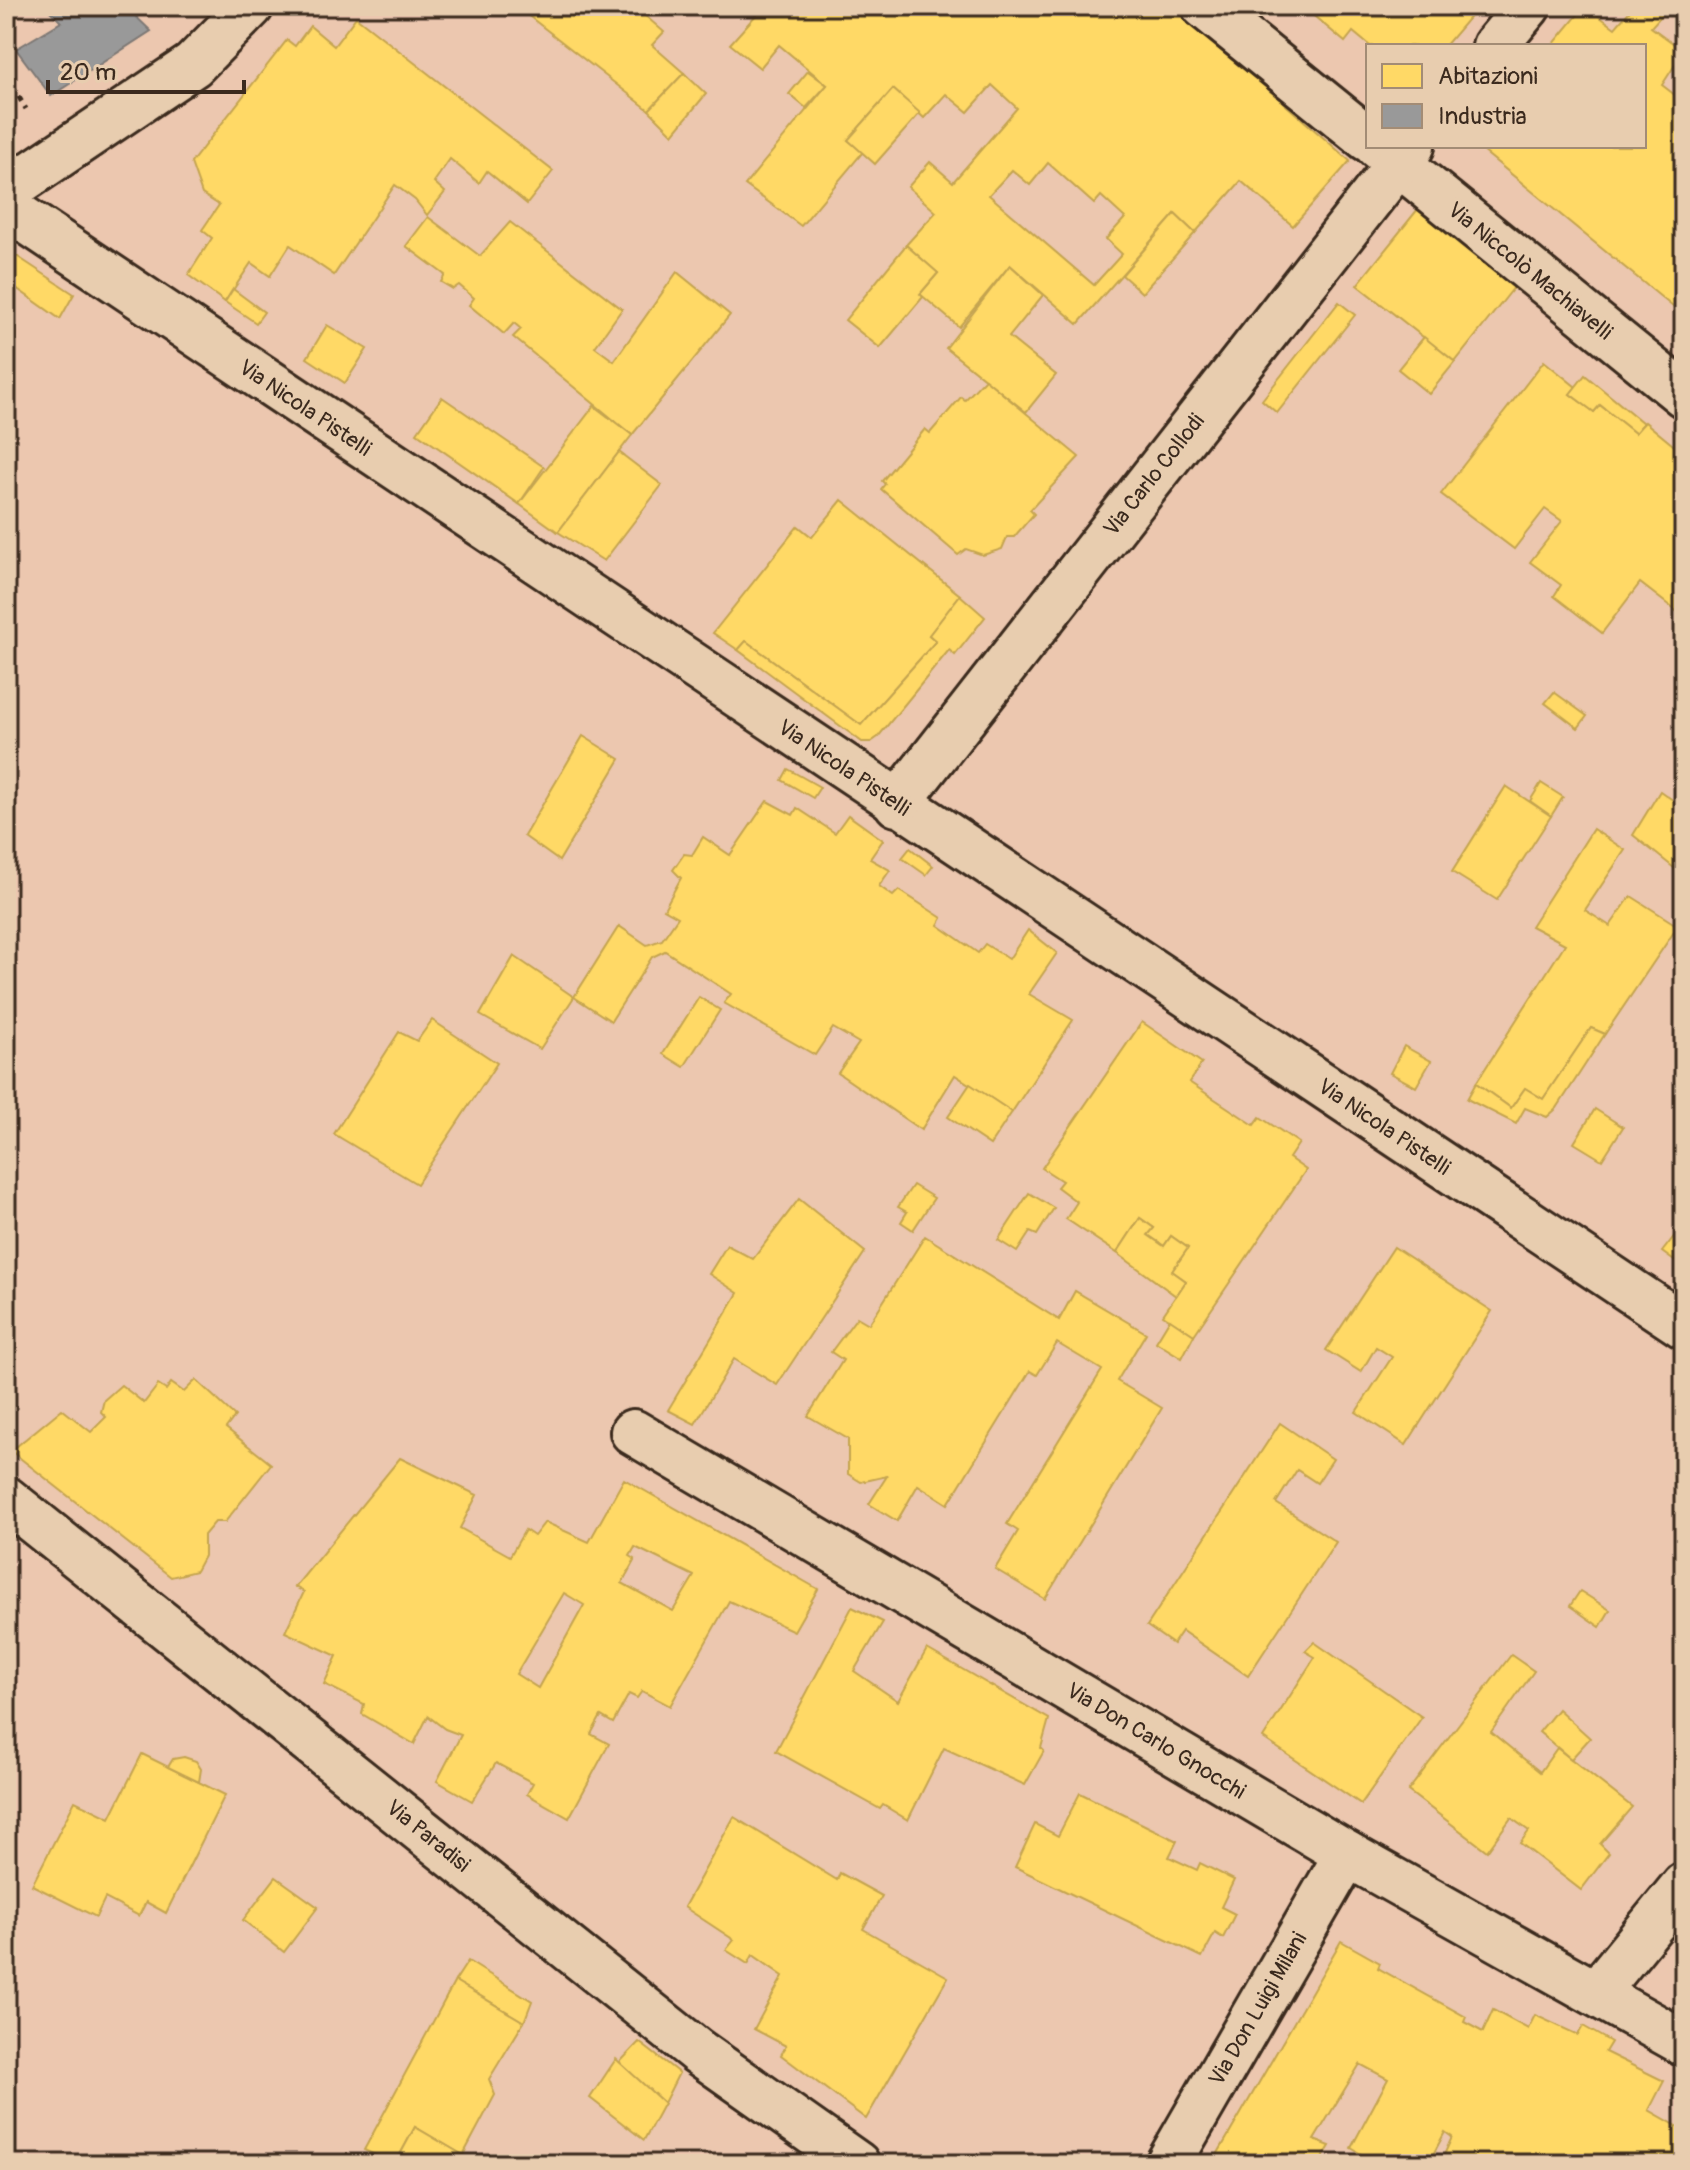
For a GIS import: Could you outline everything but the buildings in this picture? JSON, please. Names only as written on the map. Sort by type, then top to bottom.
[{"type":"street","points":[[6,191],[193,65],[251,6]]},
{"type":"street","name":"Via Niccolò Machiavelli","points":[[1204,6],[1366,130]]},
{"type":"street","points":[[1497,44],[1528,6]]},
{"type":"street","name":"Via Niccolò Machiavelli","points":[[1389,148],[1684,395]]},
{"type":"street","name":"Via Carlo Collodi","points":[[897,804],[1389,148]]},
{"type":"street","name":"Via Nicola Pistelli","points":[[6,207],[1684,1326]]},
{"type":"street","name":"Via Don Carlo Gnocchi","points":[[633,1432],[1347,1854],[1684,2043]]},
{"type":"street","name":"Via Paradisi","points":[[6,1499],[697,2051],[857,2164]]},
{"type":"street","name":"Via Don Luigi Milani","points":[[1168,2164],[1347,1854]]},
{"type":"street","points":[[1596,1993],[1684,1885]]}]
